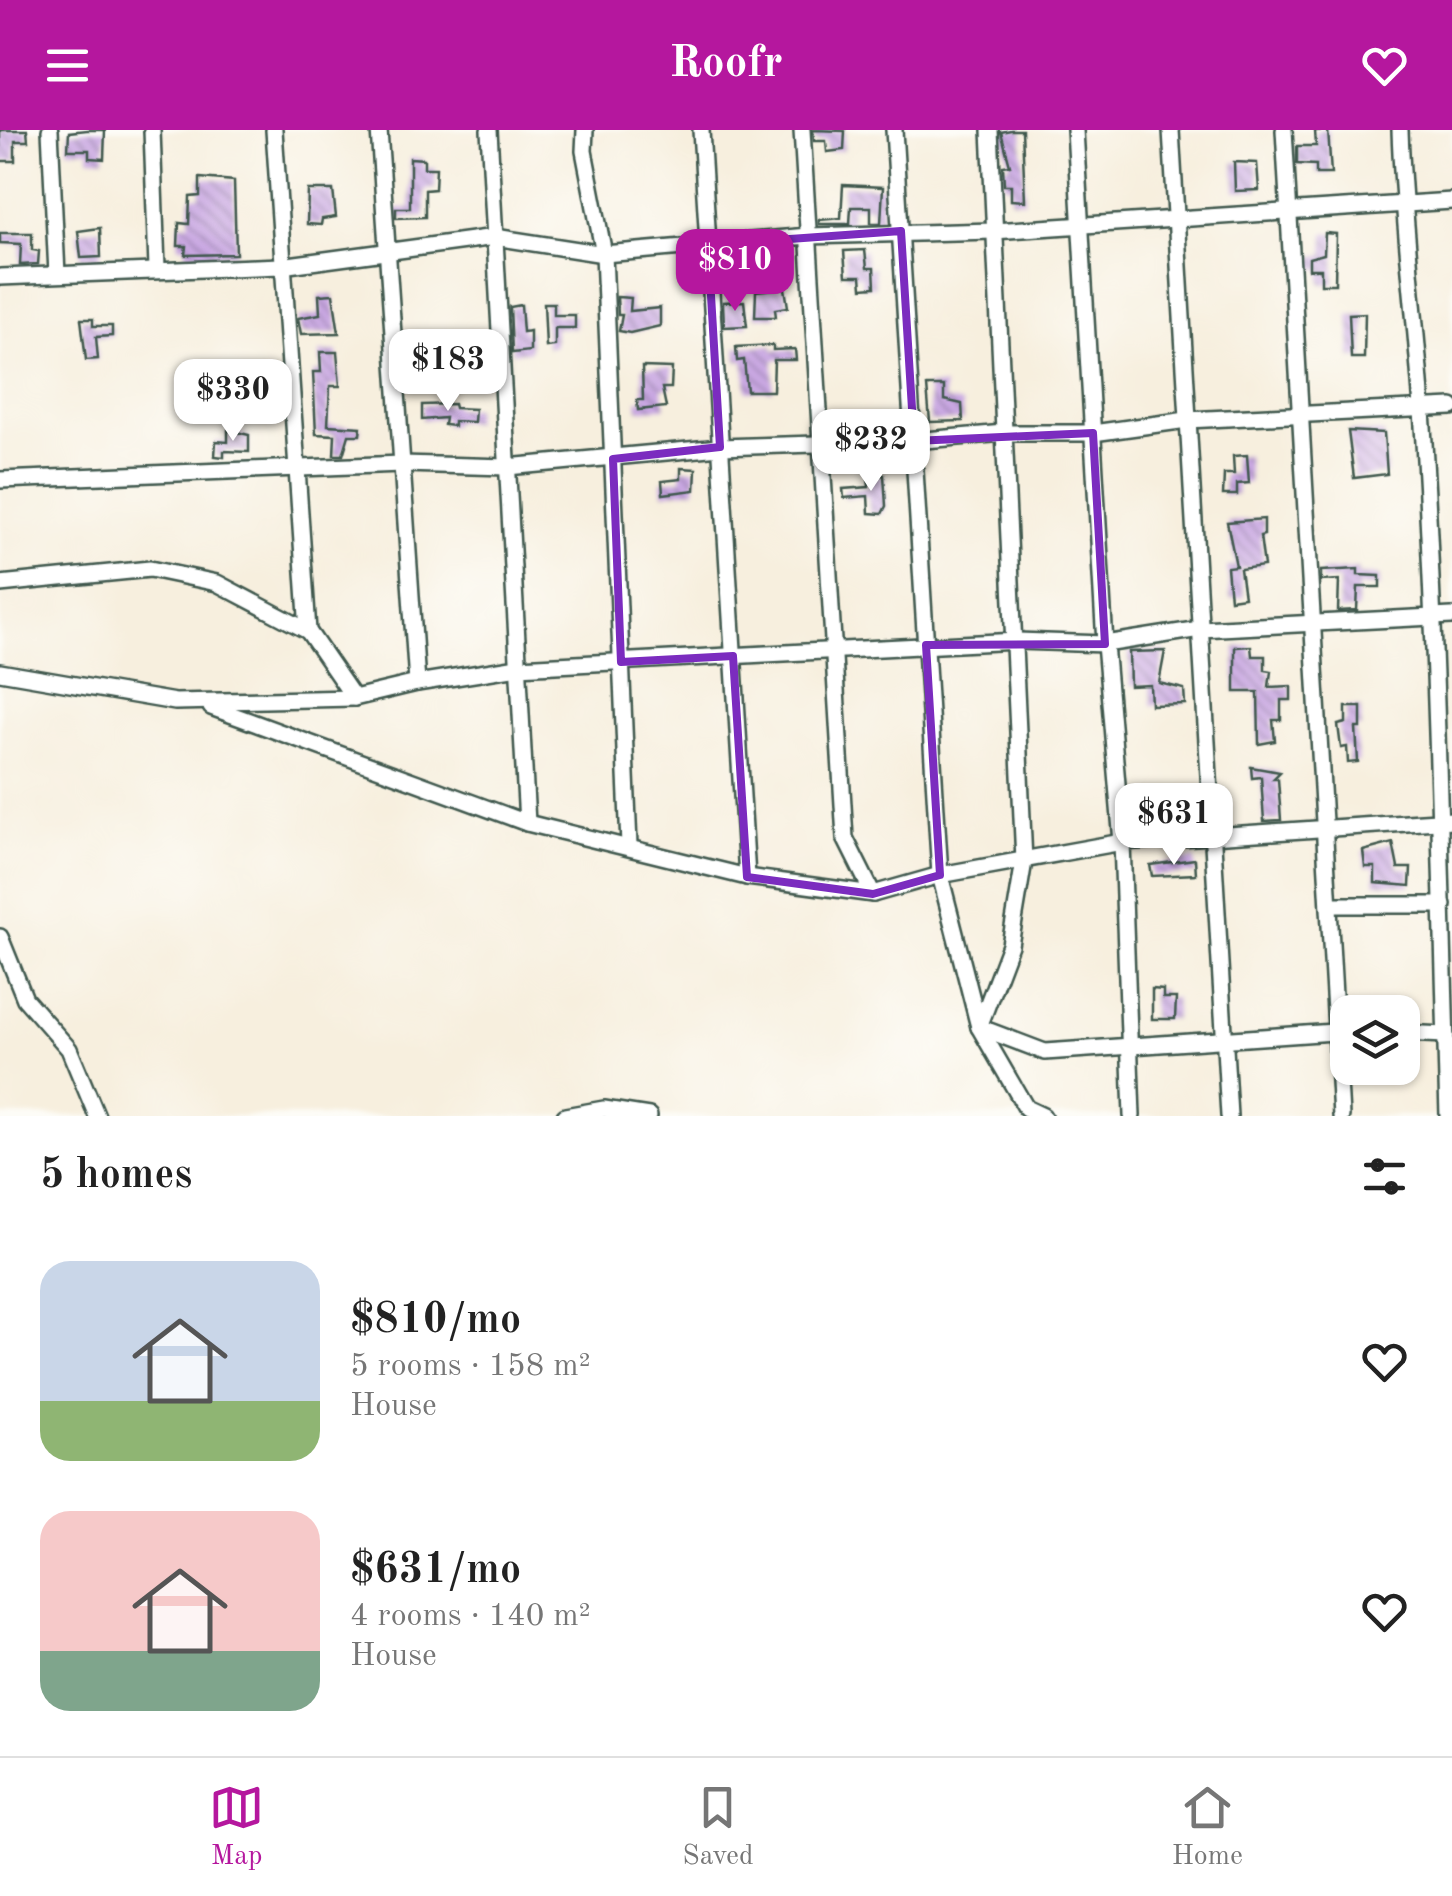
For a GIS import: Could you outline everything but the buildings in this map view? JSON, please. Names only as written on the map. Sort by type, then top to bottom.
[{"type":"street","points":[[50,130],[58,274]]},
{"type":"street","points":[[152,130],[156,268]]},
{"type":"street","points":[[274,130],[308,631]]},
{"type":"street","points":[[378,130],[417,682]]},
{"type":"street","points":[[489,130],[527,823]]},
{"type":"street","points":[[584,130],[584,152],[604,254],[629,845]]},
{"type":"street","points":[[700,130],[747,876]]},
{"type":"street","points":[[802,130],[845,838],[872,894]]},
{"type":"street","points":[[894,130],[940,875],[979,1027],[1026,1108],[1043,1116]]},
{"type":"street","points":[[979,1027],[1010,946],[1024,861],[1017,641],[990,130]]},
{"type":"street","points":[[1075,130],[1105,644],[1122,842],[1132,1116]]},
{"type":"street","points":[[1170,130],[1230,1116]]},
{"type":"street","points":[[1284,130],[1324,826],[1338,995]]},
{"type":"street","points":[[1400,130],[1402,204],[1422,409],[1431,617],[1446,820],[1442,905],[1448,1116]]},
{"type":"street","points":[[0,278],[156,268],[281,266],[495,238],[604,254],[808,236],[993,231],[1452,202]]},
{"type":"street","points":[[0,480],[402,464],[508,467],[720,447],[914,441],[1004,432],[1093,433],[1188,420],[1452,408]]},
{"type":"street","points":[[0,584],[150,569],[217,583],[308,631],[354,698]]},
{"type":"street","points":[[0,672],[29,674],[106,692],[198,702],[354,698],[417,682],[518,667],[1017,641],[1105,644],[1200,629],[1452,616]]},
{"type":"street","points":[[198,702],[527,823],[747,876],[872,894],[940,875],[1122,842],[1446,820]]},
{"type":"street","points":[[1329,905],[1442,905]]},
{"type":"street","points":[[0,937],[26,998],[69,1050],[97,1116]]},
{"type":"street","points":[[979,1027],[1046,1052],[1330,1032]]},
{"type":"street","points":[[1420,1033],[1446,1034]]},
{"type":"street","points":[[1342,1085],[1342,1116]]},
{"type":"street","points":[[566,1116],[604,1109],[649,1116]]},
{"type":"highlighted area","points":[[901,231],[914,441],[1093,433],[1105,644],[926,645],[940,875],[873,894],[747,877],[733,656],[621,662],[613,459],[720,447],[708,245]]}]
